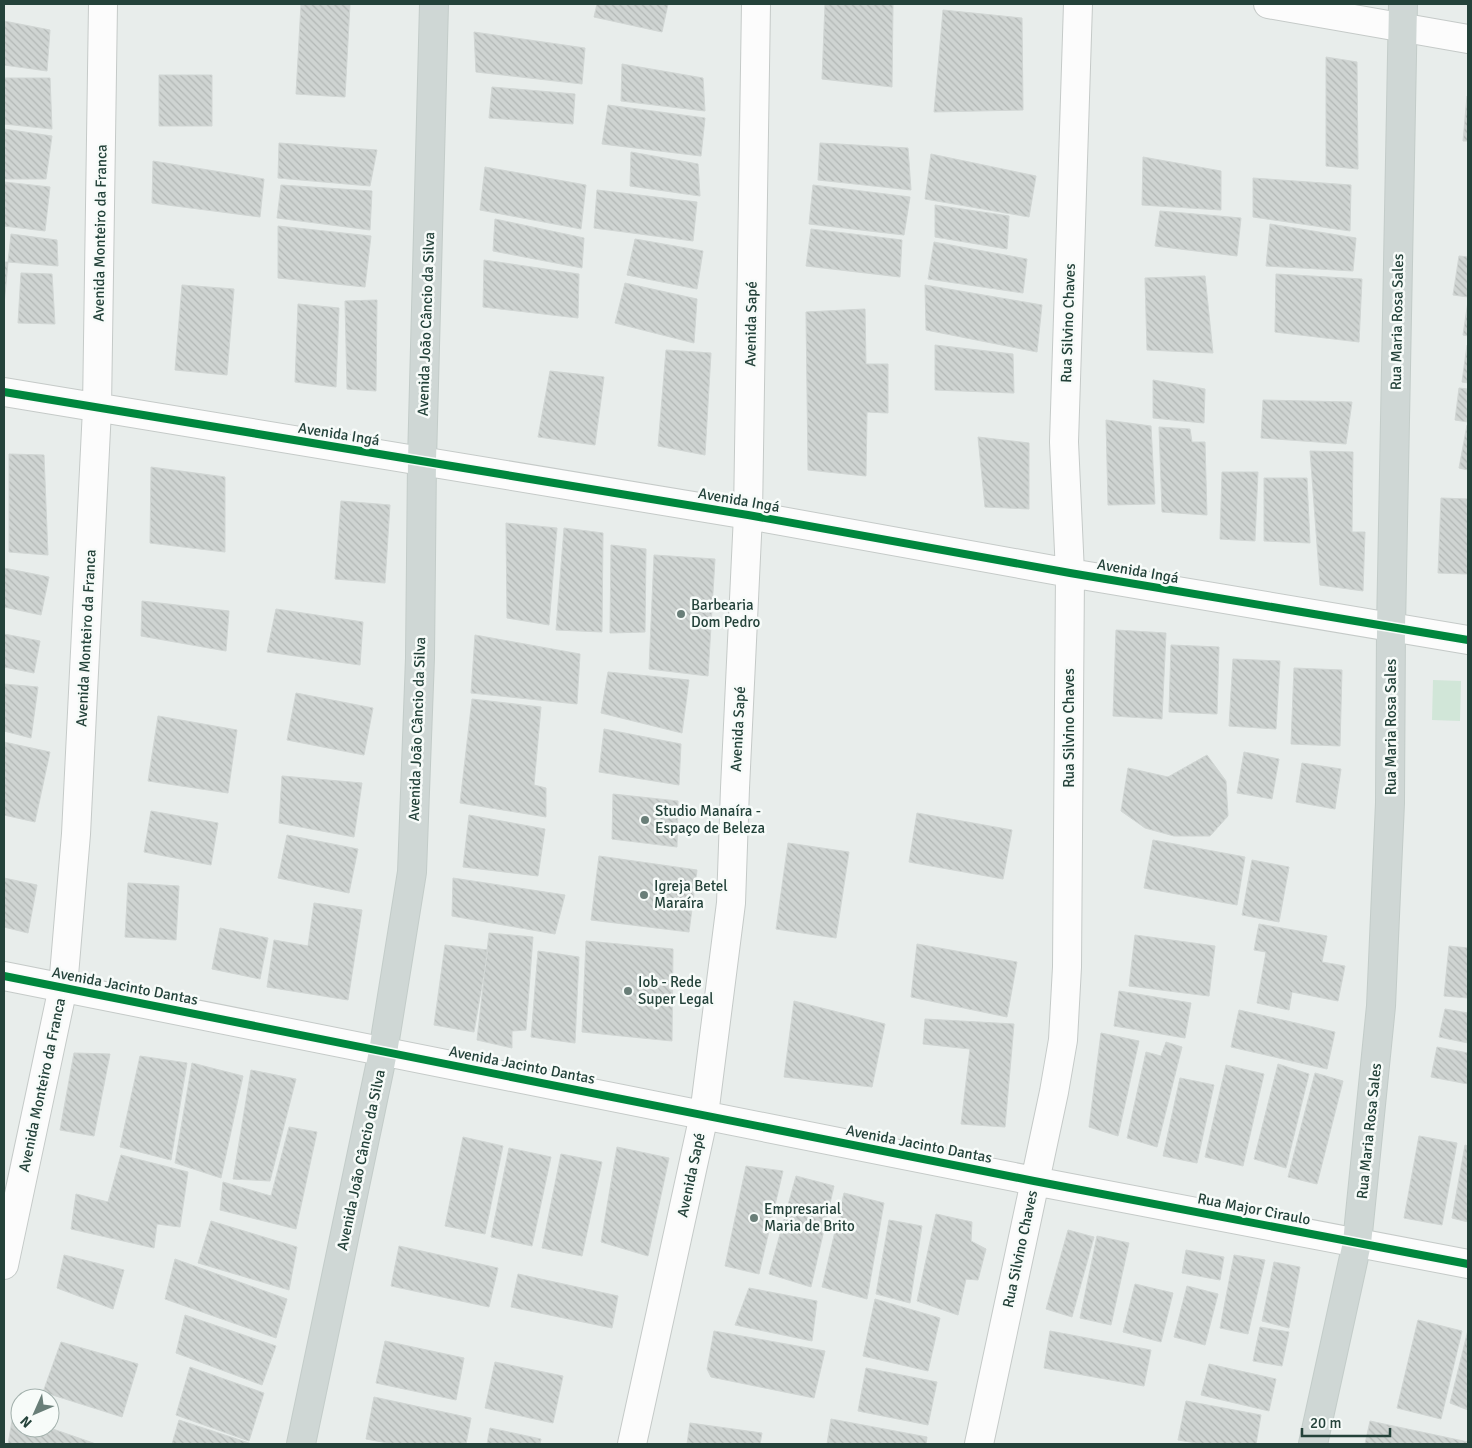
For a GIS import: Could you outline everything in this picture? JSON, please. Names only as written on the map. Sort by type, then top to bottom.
[{"type":"main road","name":"Avenida João Câncio da Silva","points":[[301,1444],[384,1052],[412,872],[420,658],[422,462],[434,4]]},
{"type":"main road","name":"Rua Maria Rosa Sales","points":[[1313,1444],[1357,1243],[1381,1006],[1390,803],[1391,628],[1403,16]]},
{"type":"street","name":"Avenida Monteiro da Franca","points":[[4,1265],[63,987],[76,834],[97,409],[103,4]]},
{"type":"street","name":"Avenida Sapé","points":[[632,1444],[704,1115],[732,903],[735,788],[748,515],[756,4]]},
{"type":"street","name":"Rua Silvino Chaves","points":[[979,1444],[1054,1092],[1063,1040],[1067,967],[1070,574],[1064,442],[1078,4]]},
{"type":"street","points":[[1268,4],[1403,16],[1468,39]]},
{"type":"street","name":"Avenida Ingá","points":[[4,392],[97,409],[748,515],[1070,574],[1468,640]]},
{"type":"street","name":"Avenida Jacinto Dantas","points":[[4,976],[1034,1181]]},
{"type":"street","name":"Rua Major Ciraulo","points":[[1034,1181],[1468,1264]]},
{"type":"green space","points":[[1433,680],[1461,681],[1460,721],[1432,720]]},
{"type":"building","points":[[301,4],[350,4],[345,97],[296,94]]},
{"type":"building","points":[[597,4],[668,4],[662,32],[594,17]]},
{"type":"building","points":[[825,4],[893,4],[892,87],[822,79]]},
{"type":"building","points":[[943,10],[1022,18],[1023,110],[934,112]]},
{"type":"building","points":[[4,21],[50,30],[47,71],[4,65]]},
{"type":"building","points":[[474,32],[585,48],[582,84],[476,72]]},
{"type":"building","points":[[1326,57],[1357,62],[1358,169],[1326,166]]},
{"type":"building","points":[[622,64],[703,78],[705,111],[621,101]]},
{"type":"building","points":[[159,75],[212,75],[212,126],[159,126]]},
{"type":"building","points":[[4,78],[50,78],[52,129],[4,124]]},
{"type":"building","points":[[492,87],[575,94],[573,124],[489,118]]},
{"type":"building","points":[[1467,96],[1468,141],[1463,141]]},
{"type":"building","points":[[608,105],[705,118],[701,156],[602,144]]},
{"type":"building","points":[[4,129],[52,136],[46,179],[4,179]]},
{"type":"building","points":[[279,143],[377,150],[370,186],[278,178]]},
{"type":"building","points":[[820,143],[908,148],[911,190],[818,180]]},
{"type":"building","points":[[631,152],[698,164],[700,196],[630,186]]},
{"type":"building","points":[[931,154],[1036,176],[1029,217],[925,199]]},
{"type":"building","points":[[1143,157],[1221,171],[1221,210],[1142,205]]},
{"type":"building","points":[[153,161],[264,179],[260,217],[152,203]]},
{"type":"building","points":[[485,167],[586,185],[581,229],[480,210]]},
{"type":"building","points":[[1253,178],[1351,185],[1350,231],[1253,217]]},
{"type":"building","points":[[4,182],[50,187],[45,231],[4,226]]},
{"type":"building","points":[[281,185],[372,191],[370,230],[277,218]]},
{"type":"building","points":[[813,185],[910,197],[904,235],[809,224]]},
{"type":"building","points":[[597,190],[697,202],[693,241],[594,228]]},
{"type":"building","points":[[935,205],[1009,216],[1007,249],[935,237]]},
{"type":"building","points":[[1160,211],[1241,218],[1237,256],[1155,246]]},
{"type":"building","points":[[495,219],[584,238],[582,268],[493,251]]},
{"type":"building","points":[[1270,224],[1356,238],[1353,271],[1266,266]]},
{"type":"building","points":[[278,226],[371,236],[365,287],[278,278]]},
{"type":"building","points":[[811,229],[902,240],[900,277],[806,266]]},
{"type":"building","points":[[11,234],[57,240],[58,266],[8,262]]},
{"type":"building","points":[[635,239],[703,251],[697,289],[627,275]]},
{"type":"building","points":[[934,242],[1027,259],[1023,293],[928,279]]},
{"type":"building","points":[[1459,256],[1468,257],[1468,297],[1453,295]]},
{"type":"building","points":[[484,260],[579,274],[578,318],[483,307]]},
{"type":"building","points":[[4,262],[8,262],[4,305]]},
{"type":"building","points":[[21,273],[52,274],[55,324],[18,323]]},
{"type":"building","points":[[1276,274],[1362,279],[1359,342],[1275,332]]},
{"type":"building","points":[[1205,276],[1213,353],[1147,350],[1145,278]]},
{"type":"building","points":[[625,283],[697,299],[694,343],[615,323]]},
{"type":"building","points":[[182,285],[234,289],[227,375],[175,370]]},
{"type":"building","points":[[925,285],[1042,305],[1037,352],[926,330]]},
{"type":"building","points":[[377,300],[376,391],[347,389],[345,301]]},
{"type":"building","points":[[1468,301],[1468,336],[1463,335]]},
{"type":"building","points":[[298,304],[339,308],[336,387],[295,382]]},
{"type":"building","points":[[865,309],[866,364],[888,364],[888,413],[867,412],[866,476],[808,470],[806,312]]},
{"type":"building","points":[[935,345],[1013,354],[1014,393],[935,390]]},
{"type":"building","points":[[1468,345],[1468,383],[1462,382]]},
{"type":"building","points":[[666,350],[711,353],[705,455],[658,446]]},
{"type":"building","points":[[550,371],[604,377],[595,445],[538,437]]},
{"type":"building","points":[[1153,380],[1205,389],[1204,423],[1153,418]]},
{"type":"building","points":[[1459,388],[1468,389],[1468,422],[1455,420]]},
{"type":"building","points":[[1263,400],[1352,402],[1346,444],[1261,438]]},
{"type":"building","points":[[1106,420],[1151,426],[1155,504],[1108,505]]},
{"type":"building","points":[[1468,425],[1468,470],[1459,468]]},
{"type":"building","points":[[1159,427],[1190,429],[1192,442],[1205,442],[1207,515],[1162,512]]},
{"type":"building","points":[[978,437],[1029,443],[1029,509],[985,507]]},
{"type":"building","points":[[1310,451],[1353,452],[1352,532],[1365,532],[1363,591],[1320,585]]},
{"type":"building","points":[[9,454],[44,455],[48,555],[9,552]]},
{"type":"building","points":[[151,467],[225,477],[225,552],[150,543]]},
{"type":"building","points":[[1222,472],[1258,472],[1255,541],[1220,539]]},
{"type":"building","points":[[1264,478],[1307,478],[1310,543],[1264,541]]},
{"type":"building","points":[[1441,498],[1468,499],[1468,574],[1438,573]]},
{"type":"building","points":[[341,501],[390,505],[385,583],[335,579]]},
{"type":"building","points":[[506,523],[557,528],[549,625],[507,618]]},
{"type":"building","points":[[564,528],[603,533],[602,632],[556,630]]},
{"type":"building","points":[[611,545],[646,549],[645,632],[610,633]]},
{"type":"building","name":"Barbearia Dom Pedro","points":[[654,555],[715,559],[708,676],[649,669]]},
{"type":"building","points":[[4,568],[49,577],[41,615],[4,607]]},
{"type":"building","points":[[142,601],[229,611],[226,651],[141,636]]},
{"type":"building","points":[[276,609],[363,622],[360,665],[267,652]]},
{"type":"building","points":[[1116,630],[1166,633],[1162,719],[1113,716]]},
{"type":"building","points":[[4,634],[40,641],[34,673],[4,667]]},
{"type":"building","points":[[475,635],[580,654],[577,704],[471,693]]},
{"type":"building","points":[[1171,645],[1219,647],[1217,714],[1169,712]]},
{"type":"building","points":[[1233,659],[1280,661],[1276,729],[1229,726]]},
{"type":"building","points":[[1294,668],[1342,670],[1340,746],[1291,744]]},
{"type":"building","points":[[608,672],[689,680],[682,733],[601,713]]},
{"type":"building","points":[[4,684],[38,687],[31,738],[4,731]]},
{"type":"building","points":[[296,693],[373,708],[364,755],[287,740]]},
{"type":"building","points":[[472,699],[541,707],[534,785],[546,788],[546,817],[460,803]]},
{"type":"building","points":[[158,716],[237,730],[228,793],[148,781]]},
{"type":"building","points":[[604,729],[681,744],[679,785],[599,772]]},
{"type":"building","points":[[4,742],[50,752],[35,822],[4,815]]},
{"type":"building","points":[[1244,752],[1279,759],[1272,799],[1237,793]]},
{"type":"building","points":[[1207,755],[1226,781],[1228,816],[1210,836],[1174,836],[1145,828],[1121,811],[1128,768],[1168,777]]},
{"type":"building","points":[[1302,763],[1341,769],[1335,809],[1296,802]]},
{"type":"building","points":[[282,776],[362,783],[354,837],[279,823]]},
{"type":"building","name":"Studio Manaíra - Espaço de Beleza","points":[[613,794],[678,801],[677,847],[612,839]]},
{"type":"building","points":[[151,811],[218,823],[211,865],[144,852]]},
{"type":"building","points":[[917,813],[1012,830],[1003,879],[909,862]]},
{"type":"building","points":[[469,815],[545,829],[538,876],[463,867]]},
{"type":"building","points":[[287,835],[358,849],[349,893],[278,878]]},
{"type":"building","points":[[1153,840],[1245,857],[1237,905],[1144,888]]},
{"type":"building","points":[[788,843],[849,852],[836,938],[776,929]]},
{"type":"building","name":"Igreja Betel Maraíra","points":[[599,856],[697,870],[689,932],[591,920]]},
{"type":"building","points":[[1252,860],[1289,867],[1279,922],[1242,915]]},
{"type":"building","points":[[4,878],[37,885],[28,933],[4,927]]},
{"type":"building","points":[[453,878],[565,895],[555,934],[452,916]]},
{"type":"building","points":[[128,883],[179,886],[176,940],[125,937]]},
{"type":"building","points":[[314,903],[362,910],[348,1000],[267,987],[274,940],[308,946]]},
{"type":"building","points":[[1259,924],[1327,936],[1322,962],[1345,966],[1338,1001],[1292,992],[1289,1010],[1257,1003],[1266,952],[1254,950]]},
{"type":"building","points":[[220,928],[268,938],[260,979],[212,969]]},
{"type":"building","points":[[489,933],[533,937],[526,1030],[512,1031],[512,1048],[477,1040]]},
{"type":"building","points":[[1135,935],[1215,946],[1209,996],[1129,986]]},
{"type":"building","name":"Iob - Rede Super Legal","points":[[586,941],[673,949],[672,1041],[582,1032]]},
{"type":"building","points":[[917,944],[1017,962],[1007,1017],[911,997]]},
{"type":"building","points":[[445,945],[488,950],[474,1032],[434,1025]]},
{"type":"building","points":[[1449,946],[1468,948],[1468,998],[1444,996]]},
{"type":"building","points":[[538,951],[579,957],[575,1043],[531,1037]]},
{"type":"building","points":[[1119,991],[1191,1003],[1185,1038],[1114,1026]]},
{"type":"building","points":[[794,1001],[885,1024],[872,1087],[784,1077]]},
{"type":"building","points":[[1445,1009],[1468,1013],[1468,1043],[1439,1037]]},
{"type":"building","points":[[1239,1010],[1335,1032],[1327,1069],[1231,1047]]},
{"type":"building","points":[[925,1019],[1014,1024],[1005,1127],[961,1124],[970,1049],[923,1044]]},
{"type":"building","points":[[1101,1033],[1139,1041],[1118,1136],[1089,1127]]},
{"type":"building","points":[[1166,1042],[1182,1047],[1157,1147],[1127,1138],[1146,1052],[1161,1056]]},
{"type":"building","points":[[1437,1047],[1468,1053],[1468,1084],[1431,1077]]},
{"type":"building","points":[[74,1053],[110,1054],[94,1136],[60,1130]]},
{"type":"building","points":[[140,1056],[187,1063],[171,1160],[120,1147]]},
{"type":"building","points":[[192,1063],[243,1076],[221,1178],[175,1163]]},
{"type":"building","points":[[1278,1064],[1309,1074],[1286,1168],[1254,1159]]},
{"type":"building","points":[[1226,1065],[1264,1074],[1243,1166],[1205,1157]]},
{"type":"building","points":[[251,1070],[296,1079],[270,1181],[233,1179]]},
{"type":"building","points":[[1315,1073],[1343,1081],[1317,1184],[1288,1177]]},
{"type":"building","points":[[1180,1078],[1214,1085],[1197,1163],[1163,1156]]},
{"type":"building","points":[[289,1127],[317,1132],[296,1229],[220,1210],[223,1182],[271,1196]]},
{"type":"building","points":[[1419,1136],[1457,1143],[1442,1225],[1404,1218]]},
{"type":"building","points":[[463,1137],[503,1146],[485,1234],[445,1226]]},
{"type":"building","points":[[1465,1145],[1468,1146],[1468,1222],[1452,1218]]},
{"type":"building","points":[[617,1147],[669,1158],[648,1256],[601,1242]]},
{"type":"building","points":[[509,1148],[551,1157],[532,1246],[491,1237]]},
{"type":"building","points":[[561,1154],[602,1162],[582,1256],[542,1248]]},
{"type":"building","points":[[121,1155],[188,1172],[180,1227],[157,1224],[154,1248],[71,1229],[76,1194],[108,1202]]},
{"type":"building","name":"Empresarial Maria de Brito","points":[[746,1166],[783,1171],[759,1274],[725,1266]]},
{"type":"building","points":[[796,1176],[834,1186],[811,1287],[769,1274]]},
{"type":"building","points":[[844,1193],[884,1203],[867,1299],[822,1287]]},
{"type":"building","points":[[936,1214],[972,1222],[971,1241],[986,1249],[978,1280],[966,1279],[958,1315],[917,1301]]},
{"type":"building","points":[[889,1220],[922,1226],[910,1303],[876,1294]]},
{"type":"building","points":[[211,1221],[297,1247],[289,1290],[198,1263]]},
{"type":"building","points":[[1068,1230],[1094,1237],[1072,1317],[1046,1309]]},
{"type":"building","points":[[1097,1236],[1129,1243],[1111,1325],[1080,1318]]},
{"type":"building","points":[[399,1246],[498,1268],[489,1307],[391,1286]]},
{"type":"building","points":[[1186,1250],[1224,1257],[1220,1280],[1182,1273]]},
{"type":"building","points":[[64,1255],[124,1270],[113,1309],[57,1288]]},
{"type":"building","points":[[1234,1255],[1265,1260],[1248,1334],[1220,1328]]},
{"type":"building","points":[[175,1259],[287,1299],[276,1338],[165,1299]]},
{"type":"building","points":[[1274,1262],[1300,1267],[1289,1328],[1262,1321]]},
{"type":"building","points":[[518,1274],[618,1296],[612,1328],[511,1307]]},
{"type":"building","points":[[1135,1284],[1173,1293],[1161,1342],[1123,1332]]},
{"type":"building","points":[[1187,1286],[1218,1294],[1205,1345],[1174,1337]]},
{"type":"building","points":[[749,1288],[817,1301],[812,1341],[735,1325]]},
{"type":"building","points":[[875,1299],[940,1318],[928,1371],[863,1356]]},
{"type":"building","points":[[185,1315],[276,1346],[262,1385],[176,1353]]},
{"type":"building","points":[[1418,1320],[1462,1331],[1441,1419],[1397,1408]]},
{"type":"building","points":[[1260,1327],[1289,1332],[1282,1366],[1253,1361]]},
{"type":"building","points":[[1468,1330],[1468,1410],[1450,1403]]},
{"type":"building","points":[[714,1331],[825,1351],[814,1398],[711,1377],[707,1369]]},
{"type":"building","points":[[1050,1331],[1151,1350],[1144,1386],[1044,1368]]},
{"type":"building","points":[[385,1341],[464,1358],[456,1400],[376,1383]]},
{"type":"building","points":[[61,1342],[138,1364],[122,1417],[60,1397],[60,1388],[44,1388]]},
{"type":"building","points":[[495,1362],[563,1376],[553,1423],[485,1408]]},
{"type":"building","points":[[1209,1364],[1276,1379],[1269,1411],[1201,1395]]},
{"type":"building","points":[[190,1367],[264,1393],[249,1441],[176,1415]]},
{"type":"building","points":[[866,1368],[937,1382],[928,1425],[858,1411]]},
{"type":"building","points":[[374,1397],[471,1418],[466,1444],[393,1444],[366,1439]]},
{"type":"building","points":[[1186,1401],[1261,1415],[1256,1444],[1202,1444],[1178,1440]]},
{"type":"building","points":[[831,1419],[927,1437],[926,1444],[827,1444]]},
{"type":"building","points":[[179,1420],[252,1444],[172,1444]]},
{"type":"building","points":[[1370,1421],[1468,1442],[1468,1444],[1365,1444]]},
{"type":"building","points":[[690,1423],[762,1433],[760,1444],[687,1444]]},
{"type":"building","points":[[490,1428],[541,1439],[540,1444],[487,1444]]},
{"type":"building","points":[[60,1431],[96,1444],[8,1444],[10,1432],[10,1438],[60,1438]]},
{"type":"cycle path","points":[[4,392],[748,515],[1070,573],[1468,640]]},
{"type":"cycle path","points":[[4,976],[1034,1181],[1468,1264]]},
{"type":"place","name":"Barbearia Dom Pedro","points":[[681,614]]},
{"type":"place","name":"Studio Manaíra - Espaço de Beleza","points":[[645,820]]},
{"type":"place","name":"Igreja Betel Maraíra","points":[[644,895]]},
{"type":"place","name":"Iob - Rede Super Legal","points":[[628,991]]},
{"type":"place","name":"Empresarial Maria de Brito","points":[[754,1218]]}]
